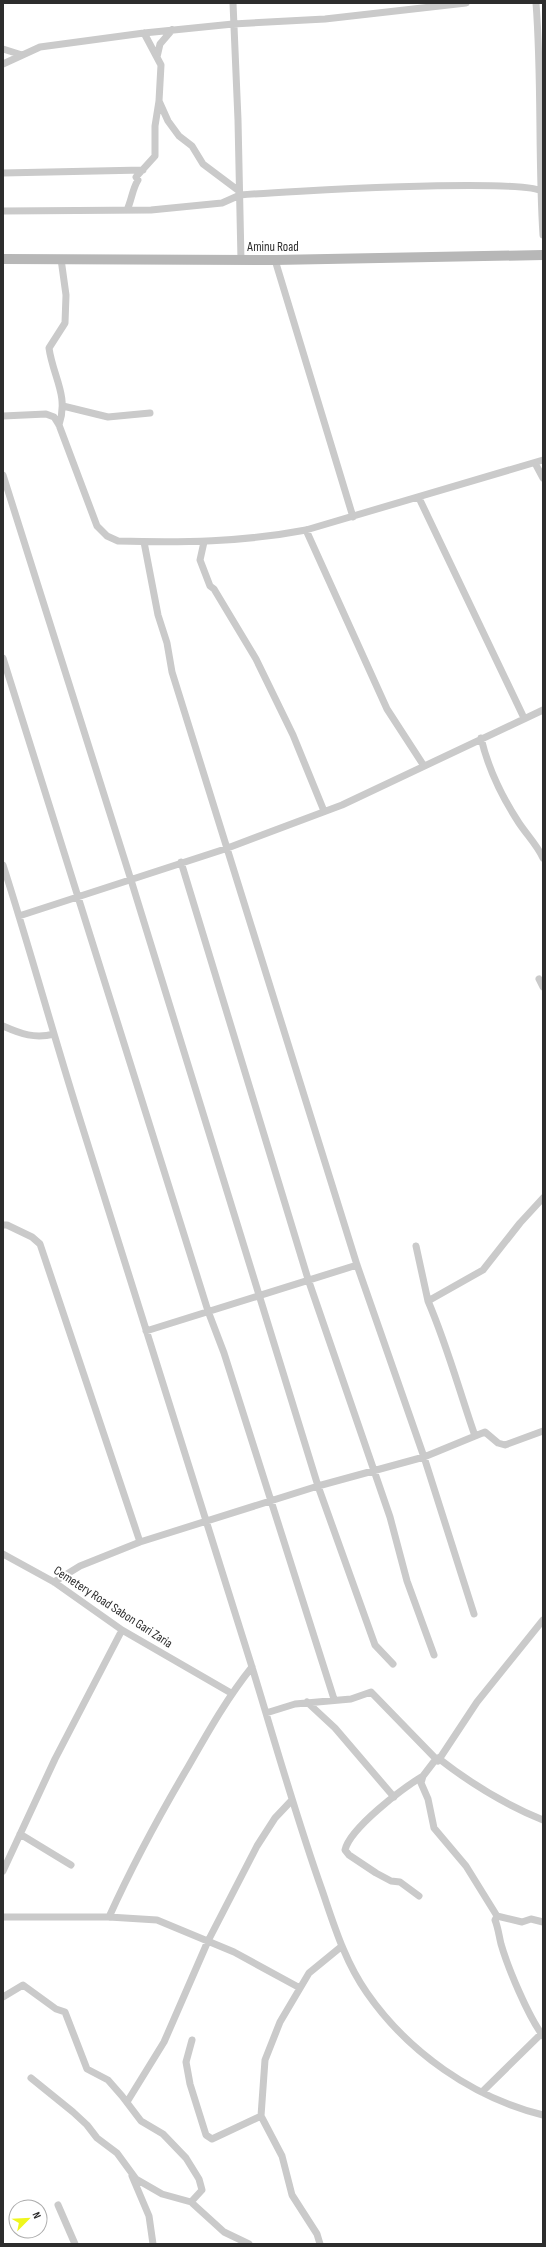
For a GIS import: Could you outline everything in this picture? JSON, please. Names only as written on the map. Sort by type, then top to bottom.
[{"type":"street","points":[[233,3],[241,260]]},
{"type":"street","points":[[3,64],[22,54],[40,48],[144,33],[233,24],[325,18],[466,3]]},
{"type":"street","points":[[536,3],[539,48],[543,235]]},
{"type":"street","points":[[157,57],[160,44],[172,30]]},
{"type":"street","points":[[3,174],[138,173],[151,162],[156,151],[155,126],[159,101],[160,66],[157,57],[144,33]]},
{"type":"street","points":[[3,49],[22,54]]},
{"type":"street","points":[[159,101],[168,121],[179,136],[192,146],[203,164],[239,193]]},
{"type":"street","points":[[127,210],[132,198],[132,191],[138,180],[138,173]]},
{"type":"street","points":[[3,211],[151,210],[222,203],[239,193],[447,186],[484,186],[542,191]]},
{"type":"street","name":"Aminu Road","points":[[3,259],[275,260],[543,255]]},
{"type":"street","points":[[60,426],[63,406],[59,382],[51,361],[49,348],[65,323],[66,296],[61,260]]},
{"type":"street","points":[[275,260],[353,517]]},
{"type":"street","points":[[63,406],[108,417],[150,413]]},
{"type":"street","points":[[3,416],[46,414],[54,417],[60,426],[97,526],[107,536],[118,541],[204,542],[273,536],[306,530],[543,460]]},
{"type":"street","points":[[535,463],[543,478]]},
{"type":"street","points":[[3,476],[131,880],[318,1486],[376,1644],[393,1664]]},
{"type":"street","points":[[418,498],[524,718]]},
{"type":"street","points":[[306,530],[388,709],[424,766]]},
{"type":"street","points":[[144,542],[159,622],[167,643],[172,672],[226,849],[356,1265],[424,1457],[474,1614]]},
{"type":"street","points":[[204,542],[200,560],[210,586],[214,589],[256,658],[293,735],[324,811]]},
{"type":"street","points":[[3,658],[208,1311],[224,1353],[334,1699]]},
{"type":"street","points":[[19,916],[131,880],[181,862],[226,849],[324,811],[543,710]]},
{"type":"street","points":[[481,738],[492,772],[510,809],[541,848],[543,858]]},
{"type":"street","points":[[181,862],[308,1279],[331,1340],[373,1470],[390,1517],[406,1581],[434,1655]]},
{"type":"street","points":[[3,865],[204,1520],[252,1667],[292,1800],[342,1946],[366,1993],[402,2034],[428,2058],[457,2078],[482,2092],[512,2106],[543,2115]]},
{"type":"street","points":[[539,980],[543,988]]},
{"type":"street","points":[[3,1026],[33,1037],[41,1038],[54,1034]]},
{"type":"street","points":[[428,1301],[484,1270],[520,1223],[543,1198]]},
{"type":"street","points":[[3,1225],[7,1224],[32,1237],[40,1244],[140,1542]]},
{"type":"street","points":[[416,1246],[428,1301],[443,1337],[450,1364],[475,1436]]},
{"type":"street","points":[[146,1331],[356,1265]]},
{"type":"street","points":[[54,1582],[80,1566],[140,1542],[204,1520],[270,1500],[424,1457],[485,1432],[498,1443],[506,1445],[543,1431]]},
{"type":"street","name":"Cemetery Road Sabon Gari Zaria","points":[[3,1554],[54,1582],[122,1630],[231,1693]]},
{"type":"street","points":[[419,1896],[400,1882],[391,1881],[376,1873],[349,1855],[345,1850],[355,1834],[394,1797],[423,1776],[477,1702],[543,1620]]},
{"type":"street","points":[[3,1871],[55,1758],[122,1630]]},
{"type":"street","points":[[108,1917],[135,1860],[231,1693],[252,1667]]},
{"type":"street","points":[[266,1713],[307,1702],[351,1699],[370,1692],[405,1729],[437,1758],[468,1780],[527,1813],[543,1820]]},
{"type":"street","points":[[307,1702],[335,1728],[394,1797]]},
{"type":"street","points":[[423,1776],[421,1784],[428,1799],[434,1828],[466,1866],[497,1916],[522,1922],[530,1919],[543,1922]]},
{"type":"street","points":[[127,2102],[164,2042],[208,1941],[257,1846],[275,1818],[292,1800]]},
{"type":"street","points":[[20,1834],[71,1865]]},
{"type":"street","points":[[482,2092],[542,2035],[533,2020],[504,1950],[495,1920],[497,1916]]},
{"type":"street","points":[[3,1917],[108,1917],[158,1920],[261,1965],[300,1988]]},
{"type":"street","points":[[320,2244],[317,2234],[292,2195],[282,2156],[261,2116],[265,2060],[280,2022],[309,1973],[342,1946]]},
{"type":"street","points":[[3,1997],[23,1985],[56,2009],[65,2012],[88,2069],[108,2080],[127,2102],[140,2121],[163,2134],[186,2158],[195,2170],[202,2190],[191,2202]]},
{"type":"street","points":[[192,2040],[186,2062],[190,2084],[206,2136],[212,2139],[220,2137],[261,2116]]},
{"type":"street","points":[[31,2078],[78,2116],[97,2138],[117,2153],[136,2180],[152,2190],[180,2201],[191,2202],[224,2232],[249,2244]]},
{"type":"street","points":[[131,2174],[149,2216],[153,2244]]},
{"type":"street","points":[[58,2205],[75,2244]]}]
